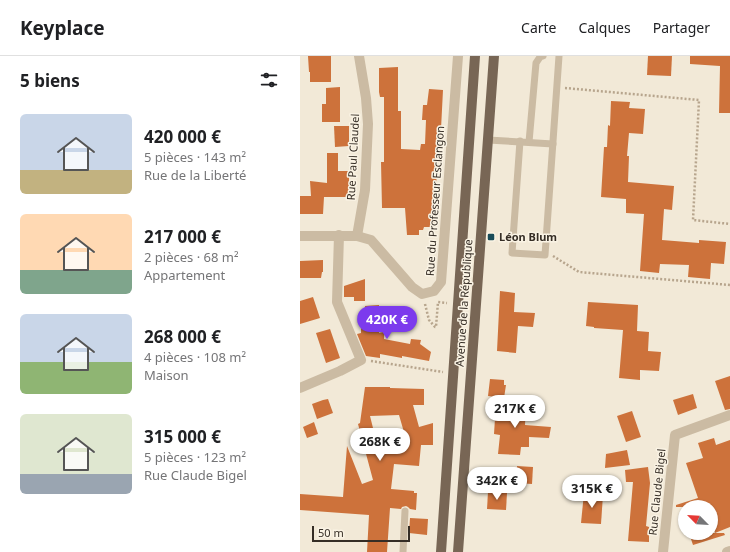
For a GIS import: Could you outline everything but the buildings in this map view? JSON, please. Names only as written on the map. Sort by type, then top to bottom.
[{"type":"main road","name":"Avenue de la République","points":[[441,552],[475,56]]},
{"type":"main road","name":"Avenue de la République","points":[[458,552],[494,56]]},
{"type":"street","name":"Rue Paul Claudel","points":[[357,236],[365,190],[368,124],[366,98],[359,56]]},
{"type":"street","name":"Rue du Professeur Esclangon","points":[[357,236],[371,240],[412,287],[422,294],[434,291],[441,282],[458,56]]},
{"type":"street","points":[[300,388],[340,371],[361,360],[337,302],[338,235]]},
{"type":"street","points":[[300,236],[357,236]]},
{"type":"street","name":"Rue Claude Bigel","points":[[664,552],[675,434],[730,416]]},
{"type":"lane","points":[[529,142],[536,63],[540,57],[543,56]]},
{"type":"lane","points":[[520,141],[512,252],[545,255],[559,56],[566,56]]},
{"type":"lane","points":[[488,140],[553,144]]},
{"type":"lane","points":[[403,552],[405,511]]},
{"type":"path","points":[[557,87],[699,100],[693,220],[730,224]]},
{"type":"path","points":[[545,255],[552,255],[578,272],[730,285]]},
{"type":"path","points":[[422,294],[429,320],[435,327],[438,302],[458,304]]},
{"type":"path","points":[[361,360],[453,373]]},
{"type":"place","name":"Léon Blum","points":[[491,237]]}]
